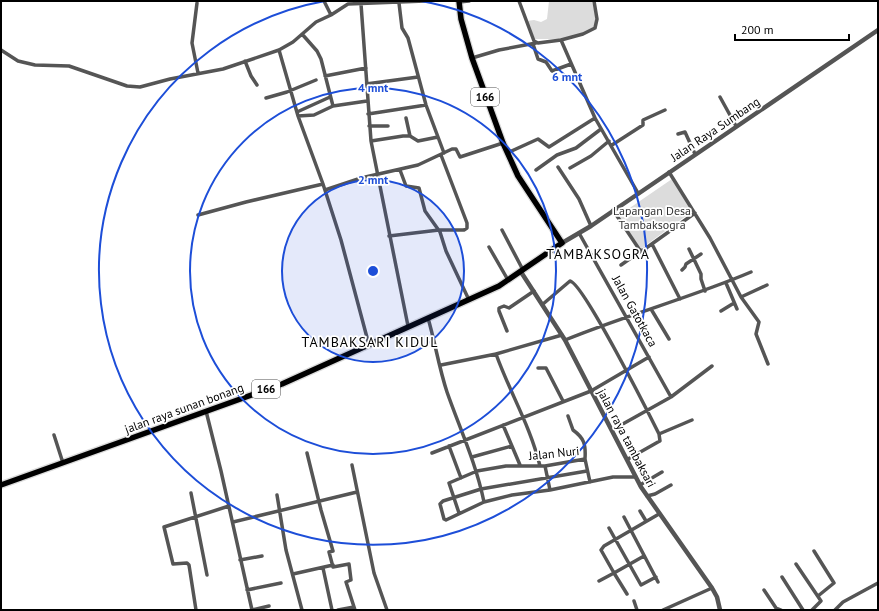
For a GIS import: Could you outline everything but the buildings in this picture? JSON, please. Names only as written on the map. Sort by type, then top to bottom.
[{"type":"main road","name":"166","points":[[459,1],[461,19],[472,58],[507,153],[530,195],[562,244]]},
{"type":"main road","name":"jalan raya sunan bonang","points":[[1,485],[282,384],[499,286],[562,244]]},
{"type":"street","points":[[324,1],[331,15]]},
{"type":"street","points":[[1,50],[18,61],[35,65],[69,66],[133,87],[140,87],[223,68],[280,50],[316,22],[331,15],[348,4],[425,1]]},
{"type":"street","points":[[459,1],[469,1]]},
{"type":"street","points":[[518,1],[531,38],[538,43]]},
{"type":"street","points":[[472,58],[538,43],[562,40],[583,34],[595,28],[597,19],[594,1]]},
{"type":"street","points":[[197,3],[192,43],[198,73]]},
{"type":"street","points":[[389,236],[439,230],[464,230],[468,225],[426,105],[408,38],[402,28],[398,3]]},
{"type":"street","points":[[362,4],[370,141],[408,326]]},
{"type":"street","name":"Jalan Raya Sumbang","points":[[562,244],[591,226],[878,30]]},
{"type":"street","points":[[302,34],[319,54],[333,106]]},
{"type":"street","points":[[562,40],[595,118],[612,145],[638,193]]},
{"type":"street","points":[[533,44],[538,59],[546,62],[552,70],[571,64]]},
{"type":"street","points":[[280,50],[298,116],[323,184],[343,245],[369,345]]},
{"type":"street","points":[[245,61],[257,85]]},
{"type":"street","points":[[325,76],[366,68]]},
{"type":"street","points":[[366,84],[418,77]]},
{"type":"street","points":[[266,98],[316,80]]},
{"type":"street","points":[[297,112],[330,97]]},
{"type":"street","points":[[720,97],[736,126]]},
{"type":"street","points":[[298,116],[314,115],[333,106],[367,101]]},
{"type":"street","points":[[368,114],[426,105]]},
{"type":"street","points":[[612,145],[643,125],[644,119],[665,110]]},
{"type":"street","points":[[406,118],[410,136]]},
{"type":"street","points":[[507,153],[538,139],[549,147],[595,118]]},
{"type":"street","points":[[369,126],[388,126]]},
{"type":"street","points":[[536,170],[557,154],[576,148],[601,129]]},
{"type":"street","points":[[678,134],[685,132],[695,154]]},
{"type":"street","points":[[370,141],[410,136],[418,141],[438,137]]},
{"type":"street","points":[[570,168],[591,156],[609,141]]},
{"type":"street","points":[[325,190],[377,174],[400,170],[455,149],[460,156],[503,143]]},
{"type":"street","points":[[558,167],[574,189],[591,226]]},
{"type":"street","points":[[400,170],[406,186],[419,188],[425,211],[439,230],[446,251],[469,300]]},
{"type":"street","points":[[669,172],[695,213],[742,297],[759,323],[756,334],[768,364]]},
{"type":"street","points":[[198,215],[323,184]]},
{"type":"street","points":[[613,210],[641,251]]},
{"type":"street","points":[[621,265],[695,213]]},
{"type":"street","points":[[502,230],[522,271]]},
{"type":"street","name":"Jalan Gatotkaca","points":[[579,233],[671,396]]},
{"type":"street","points":[[652,244],[680,299]]},
{"type":"street","points":[[489,247],[508,280]]},
{"type":"street","points":[[688,249],[701,274],[705,291]]},
{"type":"street","points":[[682,270],[685,268],[686,264],[701,254]]},
{"type":"street","name":"jalan raya tambaksari","points":[[522,271],[565,340],[640,485],[658,514],[712,588],[717,597],[720,610]]},
{"type":"street","points":[[565,340],[601,325],[705,291],[751,272]]},
{"type":"street","points":[[543,304],[570,282],[572,282],[585,297],[601,325],[659,434],[660,441],[628,460]]},
{"type":"street","points":[[726,283],[737,309]]},
{"type":"street","points":[[742,297],[767,285]]},
{"type":"street","points":[[507,331],[499,311],[500,308],[504,306],[510,308],[534,292]]},
{"type":"street","points":[[722,311],[734,303]]},
{"type":"street","points":[[651,309],[669,340]]},
{"type":"street","points":[[428,318],[448,394],[466,439],[477,472],[484,502]]},
{"type":"street","points":[[441,365],[496,354],[562,335]]},
{"type":"street","points":[[496,354],[508,387],[524,416],[547,477],[550,490]]},
{"type":"street","points":[[432,453],[591,391],[649,357]]},
{"type":"street","points":[[612,430],[671,396],[712,366]]},
{"type":"street","points":[[538,368],[546,368],[563,401]]},
{"type":"street","points":[[206,411],[233,522],[252,610],[269,606]]},
{"type":"street","points":[[568,416],[573,430],[579,433],[583,440],[585,458]]},
{"type":"street","points":[[659,434],[692,420]]},
{"type":"street","points":[[503,425],[520,465]]},
{"type":"street","points":[[54,435],[63,463]]},
{"type":"street","points":[[449,446],[461,478]]},
{"type":"street","points":[[472,457],[512,446]]},
{"type":"street","points":[[307,453],[318,501],[333,551],[329,552],[333,566]]},
{"type":"street","name":"Jalan Nuri","points":[[453,497],[449,483],[477,472],[506,466],[543,466],[585,458],[590,482]]},
{"type":"street","points":[[352,465],[357,492],[365,520],[374,573],[387,610]]},
{"type":"street","points":[[587,471],[481,489],[453,497],[441,503],[444,518],[446,520],[484,502],[512,495],[550,490],[613,478],[636,477]]},
{"type":"street","points":[[640,485],[662,472]]},
{"type":"street","points":[[647,496],[655,494],[671,485]]},
{"type":"street","points":[[233,522],[357,492]]},
{"type":"street","points":[[191,493],[207,575]]},
{"type":"street","points":[[277,495],[302,610]]},
{"type":"street","points":[[453,497],[460,513]]},
{"type":"street","points":[[196,610],[189,565],[187,563],[173,564],[164,528],[229,506]]},
{"type":"street","points":[[640,511],[646,521]]},
{"type":"street","points":[[627,594],[601,550],[604,546],[658,514]]},
{"type":"street","points":[[624,517],[658,582]]},
{"type":"street","points":[[609,528],[641,586],[656,577]]},
{"type":"street","points":[[814,551],[834,583],[818,596]]},
{"type":"street","points":[[240,560],[262,556]]},
{"type":"street","points":[[599,581],[644,556]]},
{"type":"street","points":[[293,574],[349,564],[351,580],[346,582],[355,609],[338,610]]},
{"type":"street","points":[[796,564],[821,601],[812,610]]},
{"type":"street","points":[[323,568],[332,610]]},
{"type":"street","points":[[782,577],[803,610]]},
{"type":"street","points":[[248,590],[281,583]]},
{"type":"street","points":[[835,610],[843,602],[878,583]]},
{"type":"street","points":[[663,610],[712,588]]},
{"type":"street","points":[[764,590],[776,608],[781,610]]},
{"type":"street","points":[[634,601],[637,610]]},
{"type":"green space","points":[[549,1],[592,1],[595,24],[591,30],[562,39],[535,39],[527,21],[534,20],[541,22],[547,19]]},
{"type":"green space","name":"Lapangan Desa Tambaksogra","points":[[672,179],[691,210],[690,213],[642,248],[639,247],[618,216]]},
{"type":"district","name":"TAMBAKSOGRA","points":[[598,254]]},
{"type":"district","name":"TAMBAKSARI KIDUL","points":[[370,342]]}]
